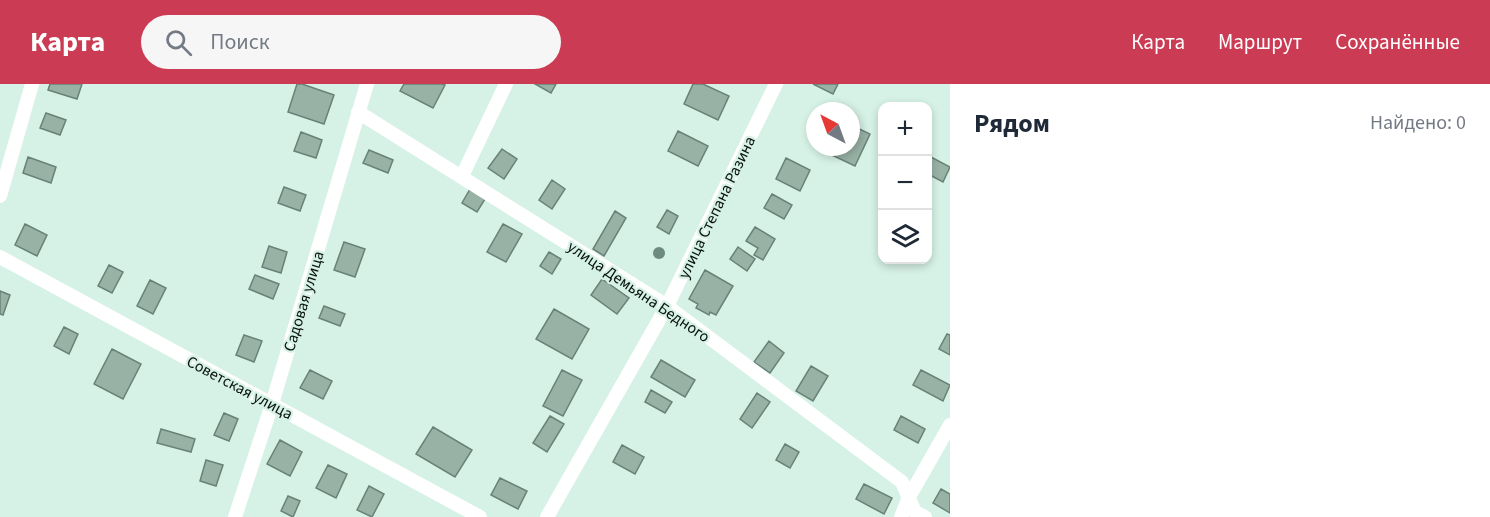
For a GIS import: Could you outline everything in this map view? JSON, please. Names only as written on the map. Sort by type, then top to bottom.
[{"type":"street","points":[[0,196],[32,84]]},
{"type":"street","name":"Садовая улица","points":[[235,517],[272,404],[367,84]]},
{"type":"street","points":[[462,177],[506,84]]},
{"type":"street","name":"улица Степана Разина","points":[[547,517],[667,306],[776,84]]},
{"type":"street","name":"улица Демьяна Бедного","points":[[358,112],[667,306],[902,482],[915,512],[925,517]]},
{"type":"street","name":"Советская улица","points":[[0,257],[480,517]]},
{"type":"street","points":[[901,517],[909,497],[950,425]]},
{"type":"building","points":[[50,84],[82,84],[77,99],[48,90]]},
{"type":"building","points":[[297,84],[334,95],[324,124],[288,112]]},
{"type":"building","points":[[404,84],[445,85],[433,108],[400,91]]},
{"type":"building","points":[[535,84],[556,84],[551,93]]},
{"type":"building","points":[[693,84],[703,84],[729,96],[718,120],[684,104]]},
{"type":"building","points":[[813,84],[838,84],[833,94]]},
{"type":"building","points":[[46,113],[66,120],[60,135],[40,128]]},
{"type":"building","points":[[860,129],[870,134],[860,155]]},
{"type":"building","points":[[678,131],[708,146],[698,166],[668,151]]},
{"type":"building","points":[[301,132],[322,140],[316,158],[294,151]]},
{"type":"building","points":[[502,149],[517,159],[504,179],[488,168]]},
{"type":"building","points":[[369,150],[393,160],[388,173],[363,163]]},
{"type":"building","points":[[834,156],[860,156],[855,166]]},
{"type":"building","points":[[28,157],[56,167],[51,183],[23,173]]},
{"type":"building","points":[[786,158],[810,170],[800,191],[776,179]]},
{"type":"building","points":[[932,158],[950,167],[943,182],[932,176]]},
{"type":"building","points":[[552,180],[565,189],[552,209],[539,200]]},
{"type":"building","points":[[284,187],[306,195],[300,211],[278,203]]},
{"type":"building","points":[[470,189],[485,199],[477,212],[462,203]]},
{"type":"building","points":[[772,194],[792,205],[784,219],[764,208]]},
{"type":"building","points":[[667,210],[678,216],[669,234],[657,227]]},
{"type":"building","points":[[615,211],[626,218],[604,256],[593,249]]},
{"type":"building","points":[[25,224],[47,235],[37,256],[15,245]]},
{"type":"building","points":[[503,224],[522,234],[506,262],[487,252]]},
{"type":"building","points":[[755,227],[775,239],[763,260],[754,255],[758,248],[746,241]]},
{"type":"building","points":[[344,242],[365,249],[355,277],[334,270]]},
{"type":"building","points":[[269,246],[287,252],[281,273],[262,267]]},
{"type":"building","points":[[738,247],[755,259],[747,271],[730,259]]},
{"type":"building","points":[[549,252],[561,259],[552,274],[540,266]]},
{"type":"building","points":[[109,265],[123,272],[112,293],[98,286]]},
{"type":"building","points":[[705,270],[733,286],[716,315],[710,312],[709,315],[696,308],[698,304],[689,299]]},
{"type":"building","points":[[255,275],[279,284],[273,299],[249,289]]},
{"type":"building","points":[[602,279],[629,298],[617,314],[591,295]]},
{"type":"building","points":[[150,280],[166,288],[153,314],[137,306]]},
{"type":"building","points":[[0,291],[10,295],[3,315],[0,314]]},
{"type":"building","points":[[324,306],[345,314],[340,326],[319,318]]},
{"type":"building","points":[[554,309],[589,329],[572,359],[536,339]]},
{"type":"building","points":[[64,327],[78,334],[69,354],[54,346]]},
{"type":"building","points":[[947,334],[950,335],[950,355],[939,349]]},
{"type":"building","points":[[244,335],[262,341],[254,362],[236,355]]},
{"type":"building","points":[[769,341],[784,353],[770,373],[754,362]]},
{"type":"building","points":[[112,349],[141,364],[123,399],[94,384]]},
{"type":"building","points":[[661,360],[695,380],[685,397],[651,377]]},
{"type":"building","points":[[811,366],[828,376],[813,401],[796,391]]},
{"type":"building","points":[[310,370],[332,381],[323,399],[300,388]]},
{"type":"building","points":[[562,370],[582,380],[563,416],[543,406]]},
{"type":"building","points":[[921,370],[950,385],[943,401],[913,385]]},
{"type":"building","points":[[651,390],[672,402],[665,413],[645,402]]},
{"type":"building","points":[[757,393],[770,402],[752,428],[740,419]]},
{"type":"building","points":[[224,413],[238,419],[229,441],[214,435]]},
{"type":"building","points":[[550,416],[564,424],[547,452],[533,443]]},
{"type":"building","points":[[901,416],[925,429],[918,443],[894,430]]},
{"type":"building","points":[[433,427],[472,450],[455,477],[416,454]]},
{"type":"building","points":[[161,429],[195,439],[191,452],[157,443]]},
{"type":"building","points":[[280,440],[302,452],[290,476],[267,464]]},
{"type":"building","points":[[785,444],[799,452],[790,468],[776,460]]},
{"type":"building","points":[[622,445],[644,457],[635,474],[613,462]]},
{"type":"building","points":[[206,460],[223,465],[216,486],[200,481]]},
{"type":"building","points":[[328,465],[347,474],[336,498],[316,488]]},
{"type":"building","points":[[500,478],[527,491],[518,509],[491,495]]},
{"type":"building","points":[[864,484],[892,498],[884,514],[856,499]]},
{"type":"building","points":[[369,486],[384,494],[372,517],[357,510]]},
{"type":"building","points":[[941,489],[950,494],[950,513],[933,503]]},
{"type":"building","points":[[288,496],[300,501],[293,517],[281,511]]}]
